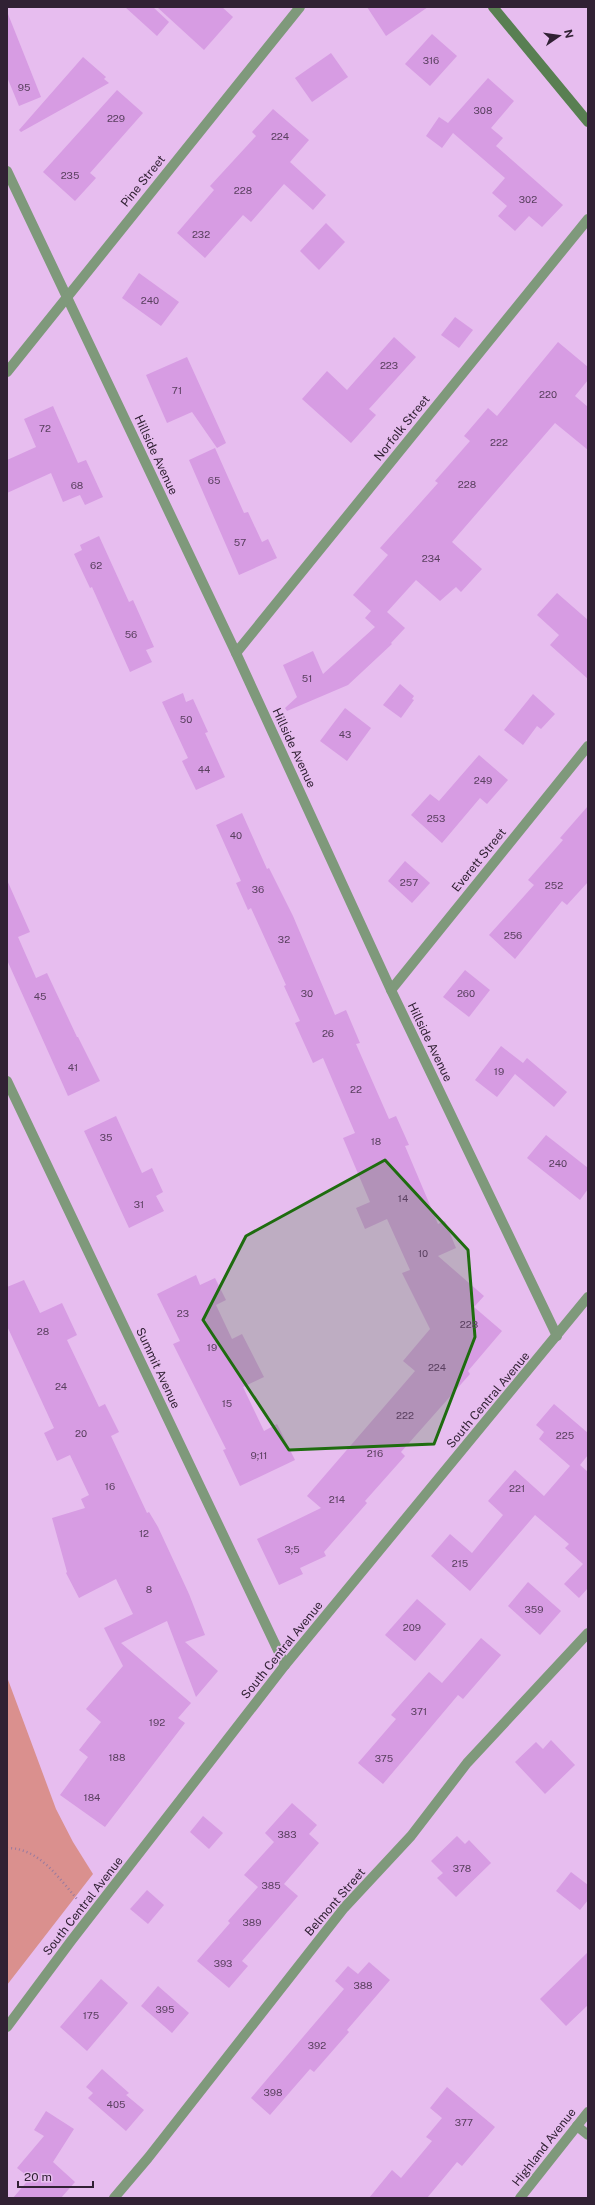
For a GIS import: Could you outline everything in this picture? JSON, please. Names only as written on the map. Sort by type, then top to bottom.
[{"type":"main road","points":[[493,7],[588,122]]},
{"type":"street","name":"Pine Street","points":[[7,372],[300,7]]},
{"type":"street","name":"Hillside Avenue","points":[[7,171],[236,653],[390,990],[558,1336]]},
{"type":"street","name":"Norfolk Street","points":[[236,653],[588,219]]},
{"type":"street","name":"Everett Street","points":[[390,990],[588,746]]},
{"type":"street","name":"Summit Avenue","points":[[7,1081],[285,1665]]},
{"type":"street","name":"South Central Avenue","points":[[7,2027],[76,1935],[285,1665],[558,1336],[588,1297]]},
{"type":"street","name":"Belmont Street","points":[[114,2198],[344,1908],[411,1836],[467,1762],[588,1633]]},
{"type":"street","name":"Highland Avenue","points":[[520,2198],[588,2112]]},
{"type":"street","points":[[577,2126],[588,2135]]},
{"type":"path","points":[[7,1848],[19,1848],[40,1859],[55,1873],[77,1899]]},
{"type":"highlighted area","points":[[385,1160],[468,1250],[475,1337],[434,1444],[289,1450],[203,1320],[246,1236]]},
{"type":"shaded area","points":[[7,1677],[56,1809],[73,1842],[93,1874],[7,1985]]},
{"type":"building","points":[[125,7],[153,7],[169,22],[157,36]]},
{"type":"building","points":[[157,7],[222,7],[233,17],[204,50]]},
{"type":"building","points":[[367,7],[428,7],[386,36]]},
{"type":"building","points":[[8,14],[41,97],[19,106],[7,77]]},
{"type":"building","points":[[432,34],[457,56],[430,86],[405,64]]},
{"type":"building","points":[[331,53],[348,77],[312,102],[295,78]]},
{"type":"building","points":[[83,57],[106,77],[104,79],[109,83],[21,132],[19,130]]},
{"type":"building","points":[[488,78],[514,101],[491,128],[503,138],[496,146],[563,205],[542,227],[529,216],[515,231],[498,216],[507,206],[492,193],[505,178],[453,133],[442,148],[426,136],[439,117],[448,123]]},
{"type":"building","points":[[117,90],[143,113],[90,173],[96,178],[75,201],[43,172]]},
{"type":"building","points":[[273,109],[309,140],[290,162],[326,195],[313,210],[284,184],[251,222],[243,215],[205,258],[177,233],[214,190],[210,186],[256,136],[252,132]]},
{"type":"building","points":[[326,223],[345,242],[319,270],[300,251]]},
{"type":"building","points":[[139,273],[179,302],[161,326],[122,298]]},
{"type":"building","points":[[455,317],[473,330],[459,348],[441,335]]},
{"type":"building","points":[[394,337],[416,357],[369,409],[376,415],[351,443],[302,399],[327,371],[347,390]]},
{"type":"building","points":[[558,342],[588,367],[588,380],[575,396],[588,407],[588,450],[555,423],[452,542],[482,569],[461,592],[456,587],[440,601],[416,580],[387,612],[405,628],[391,643],[392,644],[348,685],[287,711],[285,708],[297,697],[283,665],[313,651],[323,674],[375,627],[365,618],[371,611],[353,595],[388,555],[380,548],[438,483],[435,481],[470,441],[464,436],[488,408],[497,416]]},
{"type":"building","points":[[187,357],[226,443],[217,448],[192,412],[167,423],[146,375]]},
{"type":"building","points":[[53,406],[78,463],[86,460],[103,497],[85,505],[80,495],[63,502],[51,473],[7,493],[7,460],[36,447],[24,419]]},
{"type":"building","points":[[215,448],[244,513],[248,512],[262,542],[268,539],[277,558],[239,575],[189,460]]},
{"type":"building","points":[[99,536],[129,602],[133,600],[154,647],[146,650],[152,662],[130,672],[92,587],[90,588],[74,554],[82,550],[80,545]]},
{"type":"building","points":[[557,593],[588,620],[588,679],[550,645],[559,635],[537,615]]},
{"type":"building","points":[[400,684],[414,696],[412,699],[414,700],[401,718],[383,705]]},
{"type":"building","points":[[183,693],[186,702],[193,699],[208,732],[205,733],[225,777],[196,790],[182,761],[188,758],[162,702]]},
{"type":"building","points":[[533,694],[555,714],[541,729],[537,726],[523,745],[504,730]]},
{"type":"building","points":[[345,708],[371,728],[347,761],[320,741]]},
{"type":"building","points":[[479,755],[508,780],[487,804],[480,798],[442,843],[411,815],[430,794],[439,801]]},
{"type":"building","points":[[588,806],[588,882],[567,905],[562,901],[515,959],[489,935],[534,885],[528,880],[563,840],[560,838]]},
{"type":"building","points":[[242,813],[267,869],[269,868],[293,916],[335,1015],[346,1010],[360,1043],[356,1044],[389,1119],[396,1116],[409,1145],[405,1146],[438,1224],[445,1221],[456,1248],[438,1256],[484,1296],[474,1307],[502,1331],[468,1371],[470,1374],[401,1452],[405,1456],[365,1501],[367,1503],[324,1552],[326,1556],[300,1568],[303,1574],[279,1585],[257,1539],[321,1508],[307,1496],[415,1371],[403,1361],[430,1329],[402,1273],[410,1270],[387,1219],[365,1229],[356,1208],[370,1202],[343,1138],[355,1133],[323,1058],[313,1063],[295,1023],[300,1021],[284,986],[286,985],[251,908],[248,910],[236,883],[241,881],[216,825]]},
{"type":"building","points":[[405,861],[430,883],[412,903],[388,881]]},
{"type":"building","points":[[7,880],[30,932],[18,937],[36,978],[47,973],[77,1037],[100,1081],[68,1096],[7,960]]},
{"type":"building","points":[[465,970],[490,990],[469,1017],[443,997]]},
{"type":"building","points":[[501,1046],[523,1063],[527,1058],[567,1092],[554,1107],[515,1074],[497,1097],[475,1080]]},
{"type":"building","points":[[116,1116],[142,1173],[152,1168],[163,1192],[156,1196],[164,1211],[129,1228],[84,1131]]},
{"type":"building","points":[[546,1135],[588,1168],[588,1189],[580,1200],[527,1158]]},
{"type":"building","points":[[196,1275],[200,1285],[215,1278],[226,1300],[216,1305],[232,1339],[242,1334],[264,1377],[243,1387],[264,1431],[277,1424],[295,1460],[240,1486],[223,1450],[226,1449],[173,1344],[180,1341],[157,1294]]},
{"type":"building","points":[[24,1280],[40,1313],[62,1303],[77,1335],[67,1340],[99,1407],[105,1404],[119,1432],[111,1436],[147,1513],[149,1512],[158,1527],[189,1594],[205,1635],[185,1642],[218,1671],[196,1697],[167,1621],[121,1643],[191,1703],[178,1718],[185,1723],[105,1827],[60,1795],[88,1757],[79,1750],[101,1722],[86,1709],[123,1666],[104,1628],[133,1614],[116,1579],[79,1598],[66,1573],[67,1572],[52,1518],[85,1508],[81,1499],[89,1495],[70,1455],[57,1461],[44,1433],[54,1428],[7,1326],[7,1287]]},
{"type":"building","points":[[554,1404],[588,1433],[588,1455],[580,1465],[588,1472],[588,1588],[579,1598],[564,1584],[583,1564],[565,1548],[569,1544],[535,1515],[470,1591],[431,1556],[450,1534],[472,1553],[503,1515],[488,1501],[515,1470],[544,1496],[570,1466],[539,1439],[544,1432],[536,1425]]},
{"type":"building","points":[[528,1582],[561,1611],[540,1635],[508,1606]]},
{"type":"building","points":[[417,1599],[446,1624],[415,1661],[385,1635]]},
{"type":"building","points":[[481,1638],[501,1655],[463,1699],[458,1695],[383,1784],[358,1763],[396,1719],[391,1715],[429,1672],[442,1683]]},
{"type":"building","points":[[551,1740],[575,1765],[545,1794],[515,1762],[536,1742],[543,1749]]},
{"type":"building","points":[[292,1803],[317,1825],[309,1834],[319,1843],[284,1884],[298,1896],[242,1961],[248,1966],[229,1988],[197,1961],[230,1923],[228,1921],[258,1887],[244,1875],[274,1842],[265,1833]]},
{"type":"building","points":[[203,1816],[223,1833],[209,1849],[190,1832]]},
{"type":"building","points":[[457,1836],[465,1844],[469,1840],[491,1863],[456,1897],[437,1878],[443,1873],[431,1861]]},
{"type":"building","points":[[571,1872],[588,1885],[588,1900],[580,1910],[556,1891]]},
{"type":"building","points":[[147,1890],[164,1905],[148,1924],[130,1909]]},
{"type":"building","points":[[588,1952],[588,2005],[566,2026],[540,1999]]},
{"type":"building","points":[[369,1962],[390,1980],[347,2030],[349,2032],[314,2072],[310,2069],[270,2115],[251,2098],[344,1989],[335,1981],[348,1966],[358,1974]]},
{"type":"building","points":[[101,1979],[128,2003],[87,2051],[60,2027]]},
{"type":"building","points":[[158,1986],[189,2013],[172,2033],[141,2006]]},
{"type":"building","points":[[102,2069],[129,2093],[126,2095],[144,2110],[126,2131],[88,2098],[93,2093],[86,2087]]},
{"type":"building","points":[[447,2087],[495,2127],[462,2166],[457,2162],[427,2198],[369,2198],[392,2170],[401,2178],[432,2141],[426,2137],[442,2118],[430,2108]]},
{"type":"building","points":[[46,2111],[74,2129],[53,2162],[75,2182],[61,2198],[13,2198],[30,2178],[17,2168],[44,2136],[34,2130]]}]
